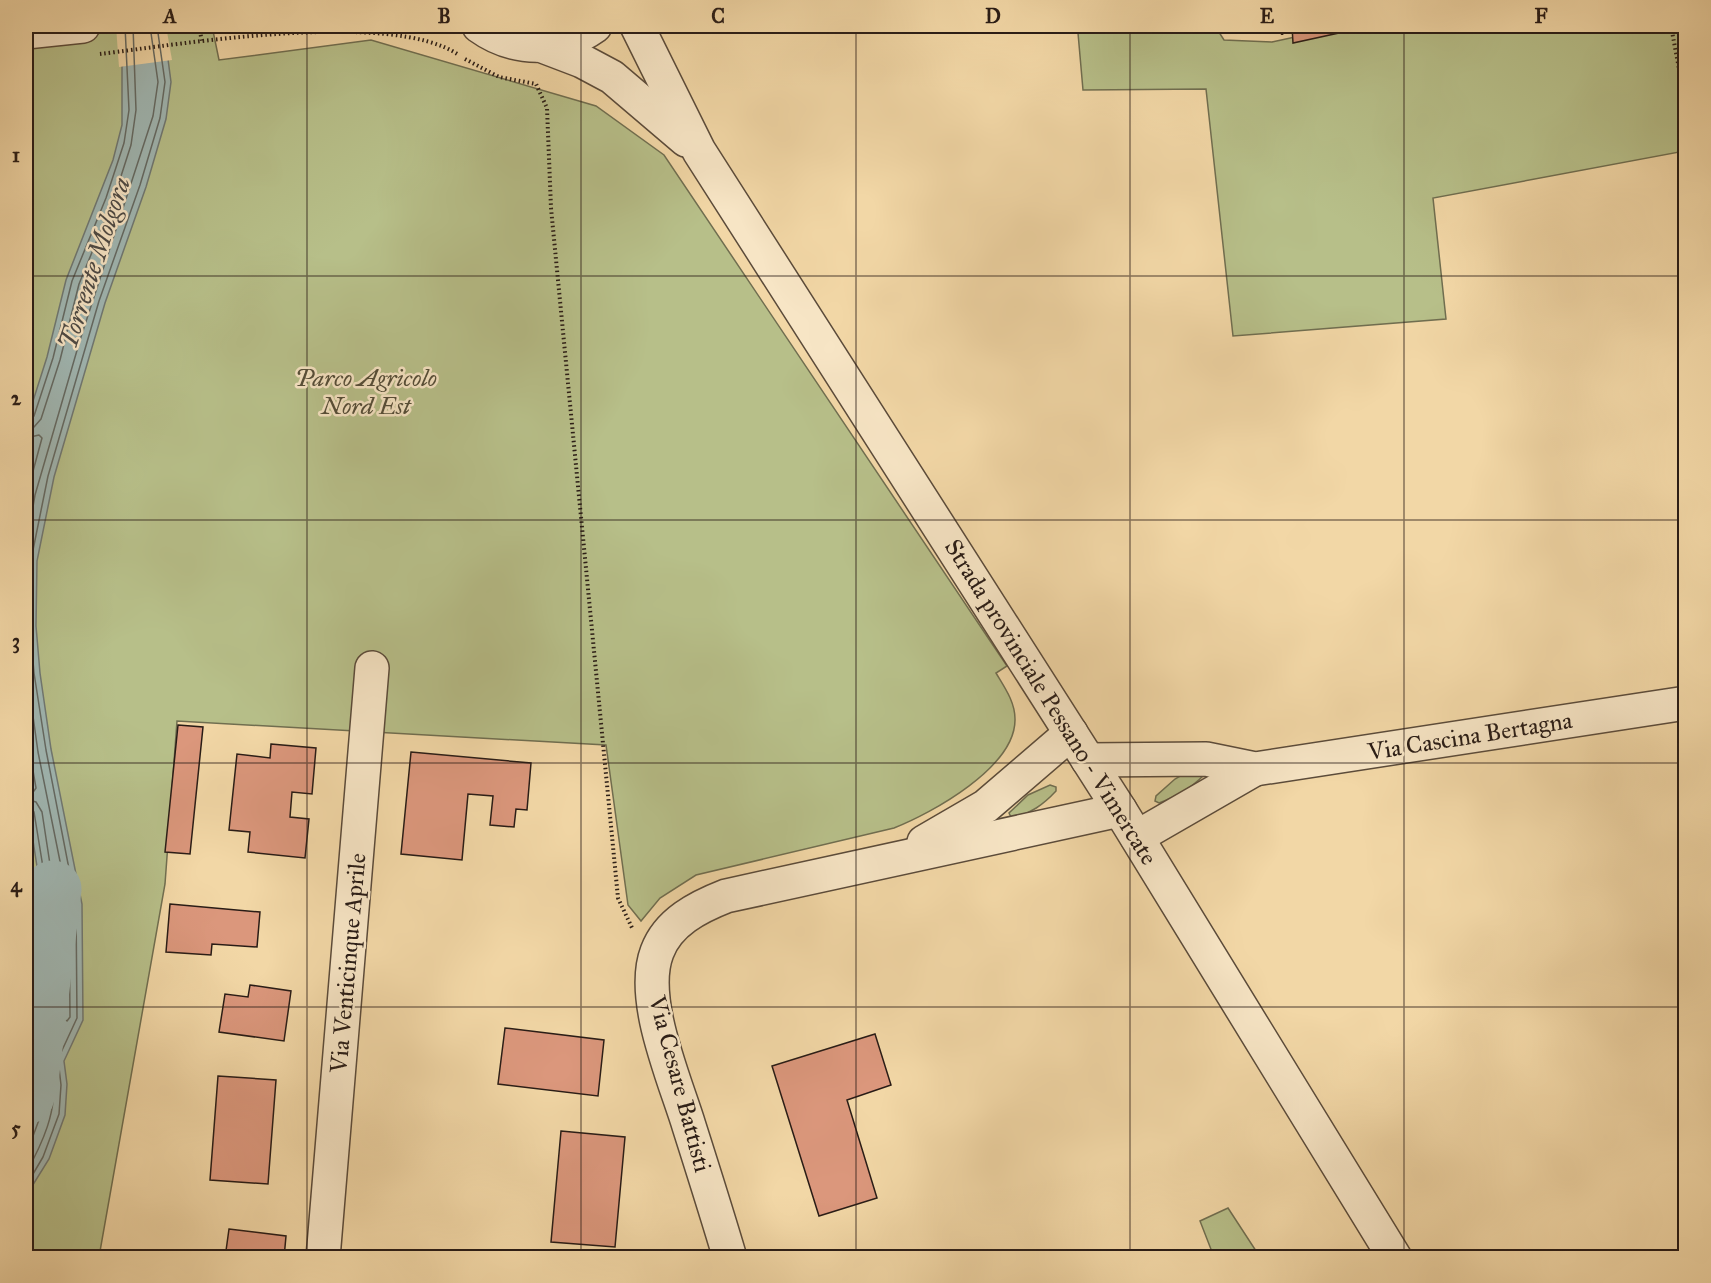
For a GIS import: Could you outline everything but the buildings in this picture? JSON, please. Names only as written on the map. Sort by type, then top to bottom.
[{"type":"street","points":[[476,28],[513,42],[540,45],[566,41],[595,26]]},
{"type":"street","name":"Strada provinciale Pessano - Vimercate","points":[[637,26],[699,151],[1137,837],[1395,1257]]},
{"type":"street","points":[[26,32],[86,41]]},
{"type":"street","name":"Strada provinciale Pessano - Vimercate","points":[[540,45],[582,60],[612,77],[699,151]]},
{"type":"street","name":"Via Venticinque Aprile","points":[[323,1257],[372,668]]},
{"type":"street","name":"Via Cascina Bertagna","points":[[1079,746],[1206,759],[1255,769],[1686,703]]},
{"type":"street","name":"Via Cesare Battisti","points":[[890,859],[986,806],[1079,746]]},
{"type":"street","name":"Via Cascina Bertagna","points":[[1137,837],[1255,769]]},
{"type":"street","name":"Via Cesare Battisti","points":[[730,1257],[660,1028],[652,979],[657,951],[677,923],[713,901],[760,888],[1028,832],[1120,810]]},
{"type":"path","points":[[199,26],[202,42]]},
{"type":"path","points":[[1270,26],[1282,33],[1314,26]]},
{"type":"path","points":[[1671,26],[1686,106]]},
{"type":"path","points":[[86,41],[180,44],[339,32],[390,34],[439,44],[490,74],[530,82],[540,89],[547,108],[551,208],[618,898],[635,933]]},
{"type":"green space","name":"Parco Agricolo Nord Est","points":[[26,26],[212,26],[219,60],[371,40],[596,106],[664,155],[1007,666],[996,673],[1015,713],[1012,737],[1002,754],[987,771],[949,800],[894,828],[696,875],[660,898],[641,921],[628,905],[606,745],[177,721],[165,884],[99,1257],[26,1257]]},
{"type":"green space","points":[[1346,26],[1684,26],[1685,151],[1433,198],[1446,319],[1233,336],[1206,89],[1083,90],[1078,33],[1217,29],[1224,40],[1272,42]]},
{"type":"green space","points":[[1192,769],[1204,775],[1177,795],[1159,803],[1155,801],[1156,796],[1175,779]]},
{"type":"green space","points":[[1050,785],[1056,787],[1056,791],[1046,800],[1031,811],[1012,819],[1009,813],[1028,795]]},
{"type":"green space","points":[[1228,1208],[1260,1257],[1214,1257],[1200,1221]]},
{"type":"water","name":"Torrente Molgora","points":[[166,44],[171,82],[166,119],[146,187],[105,303],[54,477],[37,561],[36,626],[40,673],[51,749],[82,904],[83,1020],[64,1061],[67,1084],[65,1115],[49,1159],[26,1196],[24,1132],[26,1094],[32,1072],[47,1045],[49,1023],[46,1008],[42,899],[26,795],[26,423],[47,357],[66,280],[113,160],[122,125],[122,66]]},
{"type":"pier","points":[[116,26],[166,26],[172,60],[119,67]]},
{"type":"waterway","name":"Torrente Molgora","points":[[26,1096],[30,1080],[53,889]]}]
